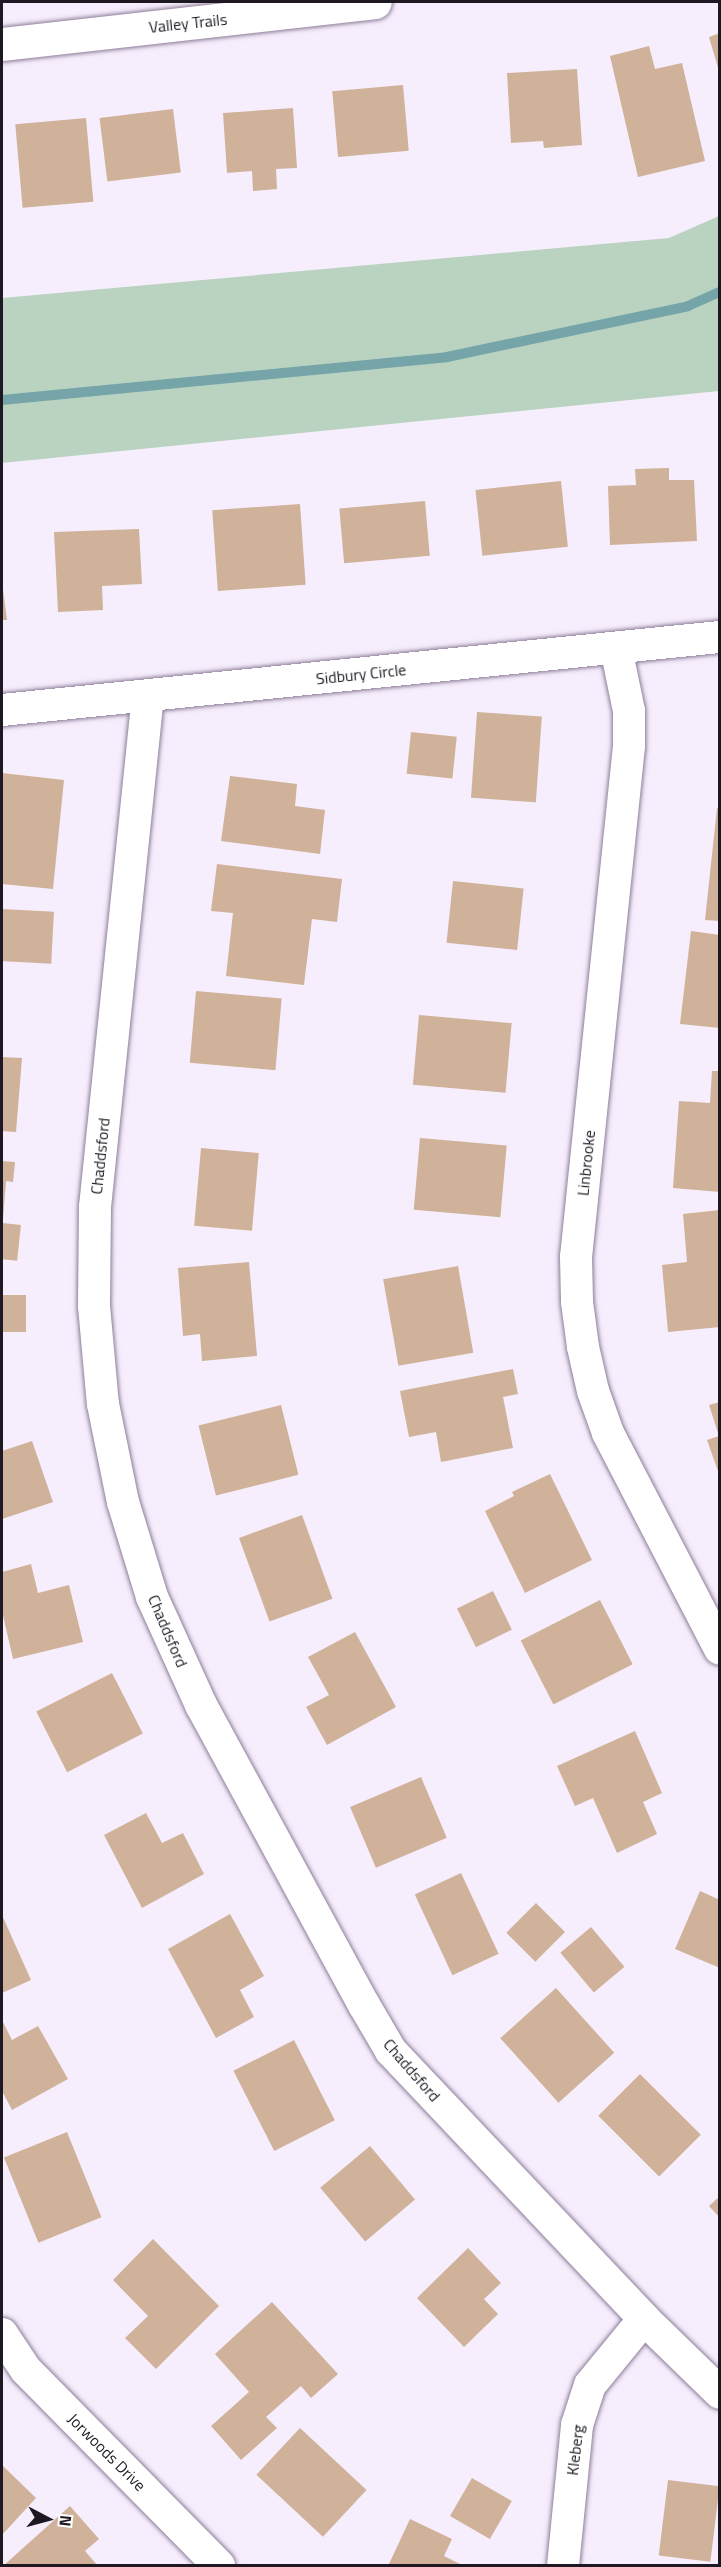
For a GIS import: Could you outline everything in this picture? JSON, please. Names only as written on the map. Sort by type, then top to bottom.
[{"type":"street","name":"Valley Trails","points":[[2,44],[375,2]]},
{"type":"street","name":"Sidbury Circle","points":[[2,710],[720,637]]},
{"type":"street","name":"Linbrooke","points":[[616,648],[629,711],[629,746],[576,1257],[577,1302],[585,1358],[608,1433],[720,1649]]},
{"type":"street","name":"Chaddsford","points":[[148,695],[95,1207],[94,1306],[101,1382],[123,1502],[152,1597],[201,1705],[391,2050],[644,2319],[720,2392]]},
{"type":"street","name":"Kleberg","points":[[563,2565],[577,2425],[591,2385],[644,2319]]},
{"type":"street","name":"Jorwoods Drive","points":[[2,2334],[26,2370],[219,2565]]},
{"type":"green space","points":[[719,216],[719,391],[2,463],[2,298],[669,238]]},
{"type":"building","points":[[720,33],[720,71],[719,71],[709,37]]},
{"type":"building","points":[[649,46],[655,69],[682,63],[705,161],[638,177],[610,56]]},
{"type":"building","points":[[577,69],[582,145],[544,148],[543,141],[511,143],[507,73]]},
{"type":"building","points":[[403,85],[409,151],[338,157],[332,91]]},
{"type":"building","points":[[293,108],[297,168],[276,169],[277,189],[253,191],[252,171],[227,173],[223,113]]},
{"type":"building","points":[[173,109],[181,173],[107,182],[100,118]]},
{"type":"building","points":[[86,118],[93,202],[23,208],[15,124]]},
{"type":"building","points":[[669,468],[669,480],[694,480],[697,541],[610,545],[608,486],[636,485],[635,469]]},
{"type":"building","points":[[561,481],[568,547],[482,556],[475,490]]},
{"type":"building","points":[[425,501],[430,556],[344,563],[339,508]]},
{"type":"building","points":[[300,504],[306,585],[218,591],[212,510]]},
{"type":"building","points":[[139,529],[142,584],[102,586],[103,610],[58,612],[54,532]]},
{"type":"building","points":[[2,582],[7,620],[2,620]]},
{"type":"building","points":[[477,712],[542,717],[536,802],[471,798]]},
{"type":"building","points":[[411,732],[457,737],[452,779],[407,774]]},
{"type":"building","points":[[2,773],[64,780],[53,889],[2,884]]},
{"type":"building","points":[[230,776],[297,784],[295,806],[325,810],[320,854],[221,841]]},
{"type":"building","points":[[717,808],[720,809],[720,921],[705,920]]},
{"type":"building","points":[[217,864],[342,879],[337,922],[312,919],[304,985],[226,976],[233,913],[211,911]]},
{"type":"building","points":[[453,881],[524,888],[517,950],[447,943]]},
{"type":"building","points":[[2,909],[54,912],[51,964],[2,961]]},
{"type":"building","points":[[691,931],[720,935],[720,1028],[680,1024]]},
{"type":"building","points":[[196,991],[282,998],[275,1070],[190,1063]]},
{"type":"building","points":[[419,1015],[512,1023],[506,1093],[413,1085]]},
{"type":"building","points":[[2,1057],[22,1058],[16,1132],[2,1131]]},
{"type":"building","points":[[712,1071],[720,1071],[720,1192],[673,1188],[679,1101],[710,1103]]},
{"type":"building","points":[[420,1138],[507,1146],[500,1217],[414,1210]]},
{"type":"building","points":[[201,1148],[259,1153],[252,1231],[194,1226]]},
{"type":"building","points":[[2,1161],[15,1162],[13,1182],[6,1181],[3,1219]]},
{"type":"building","points":[[720,1210],[720,1327],[668,1332],[662,1265],[687,1262],[683,1214]]},
{"type":"building","points":[[2,1223],[21,1225],[17,1261],[2,1259]]},
{"type":"building","points":[[249,1262],[257,1356],[202,1361],[200,1334],[183,1336],[178,1268]]},
{"type":"building","points":[[458,1266],[473,1353],[398,1366],[383,1279]]},
{"type":"building","points":[[2,1295],[26,1295],[26,1332],[2,1332]]},
{"type":"building","points":[[513,1369],[518,1394],[503,1397],[513,1448],[441,1462],[436,1432],[409,1437],[400,1391]]},
{"type":"building","points":[[720,1402],[719,1474],[707,1440],[719,1436],[709,1405]]},
{"type":"building","points":[[281,1405],[298,1475],[216,1495],[199,1426]]},
{"type":"building","points":[[32,1441],[53,1502],[2,1519],[2,1451]]},
{"type":"building","points":[[550,1474],[592,1560],[525,1593],[485,1511],[514,1496],[512,1492]]},
{"type":"building","points":[[302,1515],[332,1599],[269,1622],[239,1538]]},
{"type":"building","points":[[31,1564],[38,1593],[69,1585],[83,1642],[13,1659],[2,1611],[2,1572]]},
{"type":"building","points":[[493,1591],[512,1630],[476,1647],[457,1609]]},
{"type":"building","points":[[600,1600],[633,1664],[553,1705],[521,1640]]},
{"type":"building","points":[[355,1632],[396,1707],[327,1745],[306,1707],[329,1695],[308,1657]]},
{"type":"building","points":[[112,1673],[143,1734],[67,1772],[36,1712]]},
{"type":"building","points":[[635,1731],[662,1793],[643,1802],[657,1834],[617,1853],[593,1798],[575,1806],[557,1766]]},
{"type":"building","points":[[421,1777],[447,1838],[376,1868],[350,1807]]},
{"type":"building","points":[[146,1813],[162,1843],[183,1833],[204,1874],[142,1908],[104,1835]]},
{"type":"building","points":[[461,1873],[499,1954],[452,1975],[415,1895]]},
{"type":"building","points":[[700,1891],[720,1900],[720,1968],[675,1949]]},
{"type":"building","points":[[536,1903],[565,1932],[535,1962],[506,1933]]},
{"type":"building","points":[[230,1914],[264,1976],[240,1990],[254,2017],[216,2038],[168,1949]]},
{"type":"building","points":[[2,1915],[31,1980],[2,1993]]},
{"type":"building","points":[[591,1927],[624,1967],[594,1993],[560,1953]]},
{"type":"building","points":[[556,1988],[614,2053],[558,2103],[500,2038]]},
{"type":"building","points":[[2,2020],[12,2040],[38,2026],[68,2079],[12,2110],[2,2091]]},
{"type":"building","points":[[294,2040],[335,2120],[274,2151],[233,2071]]},
{"type":"building","points":[[640,2074],[701,2135],[659,2177],[598,2116]]},
{"type":"building","points":[[67,2132],[101,2217],[38,2243],[4,2157]]},
{"type":"building","points":[[370,2146],[415,2200],[365,2241],[320,2188]]},
{"type":"building","points":[[720,2196],[720,2218],[709,2206]]},
{"type":"building","points":[[153,2239],[219,2306],[156,2369],[125,2338],[148,2316],[113,2280]]},
{"type":"building","points":[[468,2248],[501,2283],[484,2299],[498,2314],[464,2347],[417,2298]]},
{"type":"building","points":[[272,2302],[338,2374],[311,2398],[301,2386],[266,2417],[277,2428],[241,2460],[211,2426],[249,2392],[215,2354]]},
{"type":"building","points":[[300,2428],[367,2490],[323,2537],[256,2475]]},
{"type":"building","points":[[2,2465],[36,2498],[2,2535]]},
{"type":"building","points":[[472,2478],[512,2501],[490,2539],[450,2516]]},
{"type":"building","points":[[668,2480],[720,2486],[710,2562],[659,2555]]},
{"type":"building","points":[[70,2506],[99,2539],[85,2551],[98,2566],[3,2566]]},
{"type":"building","points":[[410,2519],[452,2539],[444,2556],[464,2566],[388,2566]]},
{"type":"waterway","points":[[2,400],[447,357],[688,306],[720,292]]}]
